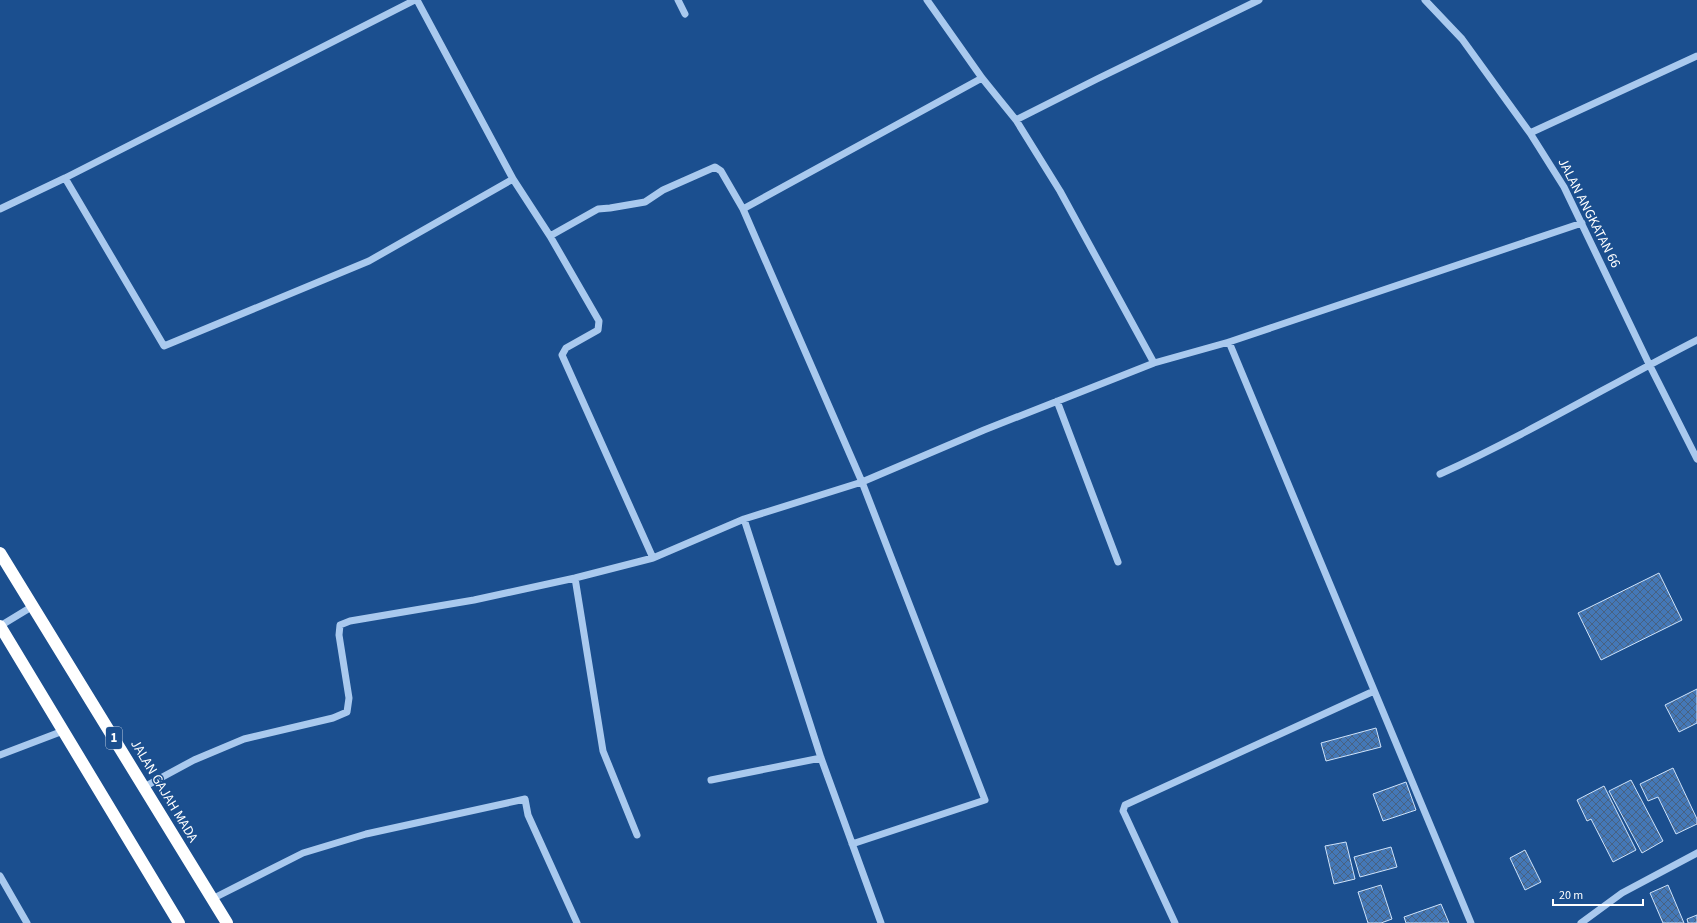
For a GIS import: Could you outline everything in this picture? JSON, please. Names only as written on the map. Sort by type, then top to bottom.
[{"type":"highway","name":"JALAN GAJAH MADA","points":[[0,553],[227,923]]},
{"type":"highway","points":[[0,626],[179,923]]},
{"type":"street","points":[[0,209],[66,178],[416,0],[513,179],[550,236],[600,321],[598,330],[566,348],[562,355],[653,558]]},
{"type":"street","points":[[678,0],[685,14]]},
{"type":"street","points":[[927,0],[982,78],[1016,120],[1060,191],[1154,363]]},
{"type":"street","points":[[1016,120],[1259,0]]},
{"type":"street","name":"JALAN ANGKATAN 66","points":[[1425,0],[1462,40],[1530,132],[1564,187],[1697,460]]},
{"type":"street","points":[[1530,132],[1697,56]]},
{"type":"street","points":[[743,209],[982,78]]},
{"type":"street","points":[[550,236],[598,209],[645,202],[663,190],[715,167],[721,171],[743,209],[862,482],[985,800],[852,844]]},
{"type":"street","points":[[66,178],[164,346],[368,261],[513,179]]},
{"type":"street","points":[[144,787],[194,760],[244,739],[333,718],[347,712],[349,698],[339,635],[340,625],[350,621],[474,600],[575,578],[653,558],[744,519],[862,482],[1057,401],[1154,363],[1230,342],[1582,223]]},
{"type":"street","points":[[1440,474],[1483,454],[1649,364],[1697,340]]},
{"type":"street","points":[[1230,342],[1471,923]]},
{"type":"street","points":[[1057,401],[1118,562]]},
{"type":"street","points":[[744,519],[821,758],[881,923]]},
{"type":"street","points":[[575,578],[604,751],[637,835]]},
{"type":"street","points":[[0,626],[33,606]]},
{"type":"street","points":[[1175,923],[1123,811],[1125,805],[1374,691]]},
{"type":"street","points":[[0,755],[63,731]]},
{"type":"street","points":[[711,780],[821,758]]},
{"type":"street","points":[[212,899],[303,853],[366,834],[525,799],[528,815],[577,923]]},
{"type":"street","points":[[1581,923],[1622,893],[1697,853]]},
{"type":"street","points":[[0,876],[27,923]]},
{"type":"building","points":[[1659,573],[1682,620],[1601,660],[1578,613]]},
{"type":"building","points":[[1697,689],[1697,723],[1679,732],[1665,705]]},
{"type":"building","points":[[1376,728],[1381,747],[1326,761],[1321,743]]},
{"type":"building","points":[[1673,768],[1697,819],[1697,824],[1676,834],[1658,797],[1648,801],[1640,784]]},
{"type":"building","points":[[1631,780],[1663,841],[1642,853],[1609,791]]},
{"type":"building","points":[[1406,782],[1416,810],[1383,821],[1373,794]]},
{"type":"building","points":[[1604,786],[1636,850],[1613,862],[1591,819],[1587,821],[1577,800]]},
{"type":"building","points":[[1346,842],[1355,879],[1334,884],[1325,846]]},
{"type":"building","points":[[1391,847],[1397,867],[1360,877],[1354,857]]},
{"type":"building","points":[[1525,850],[1541,882],[1525,890],[1510,858]]},
{"type":"building","points":[[1381,885],[1392,919],[1381,923],[1368,923],[1358,892]]},
{"type":"building","points":[[1668,885],[1684,923],[1663,923],[1650,893]]},
{"type":"building","points":[[1441,904],[1449,923],[1406,923],[1404,917]]},
{"type":"building","points":[[1697,915],[1697,923],[1688,923],[1687,919]]}]
